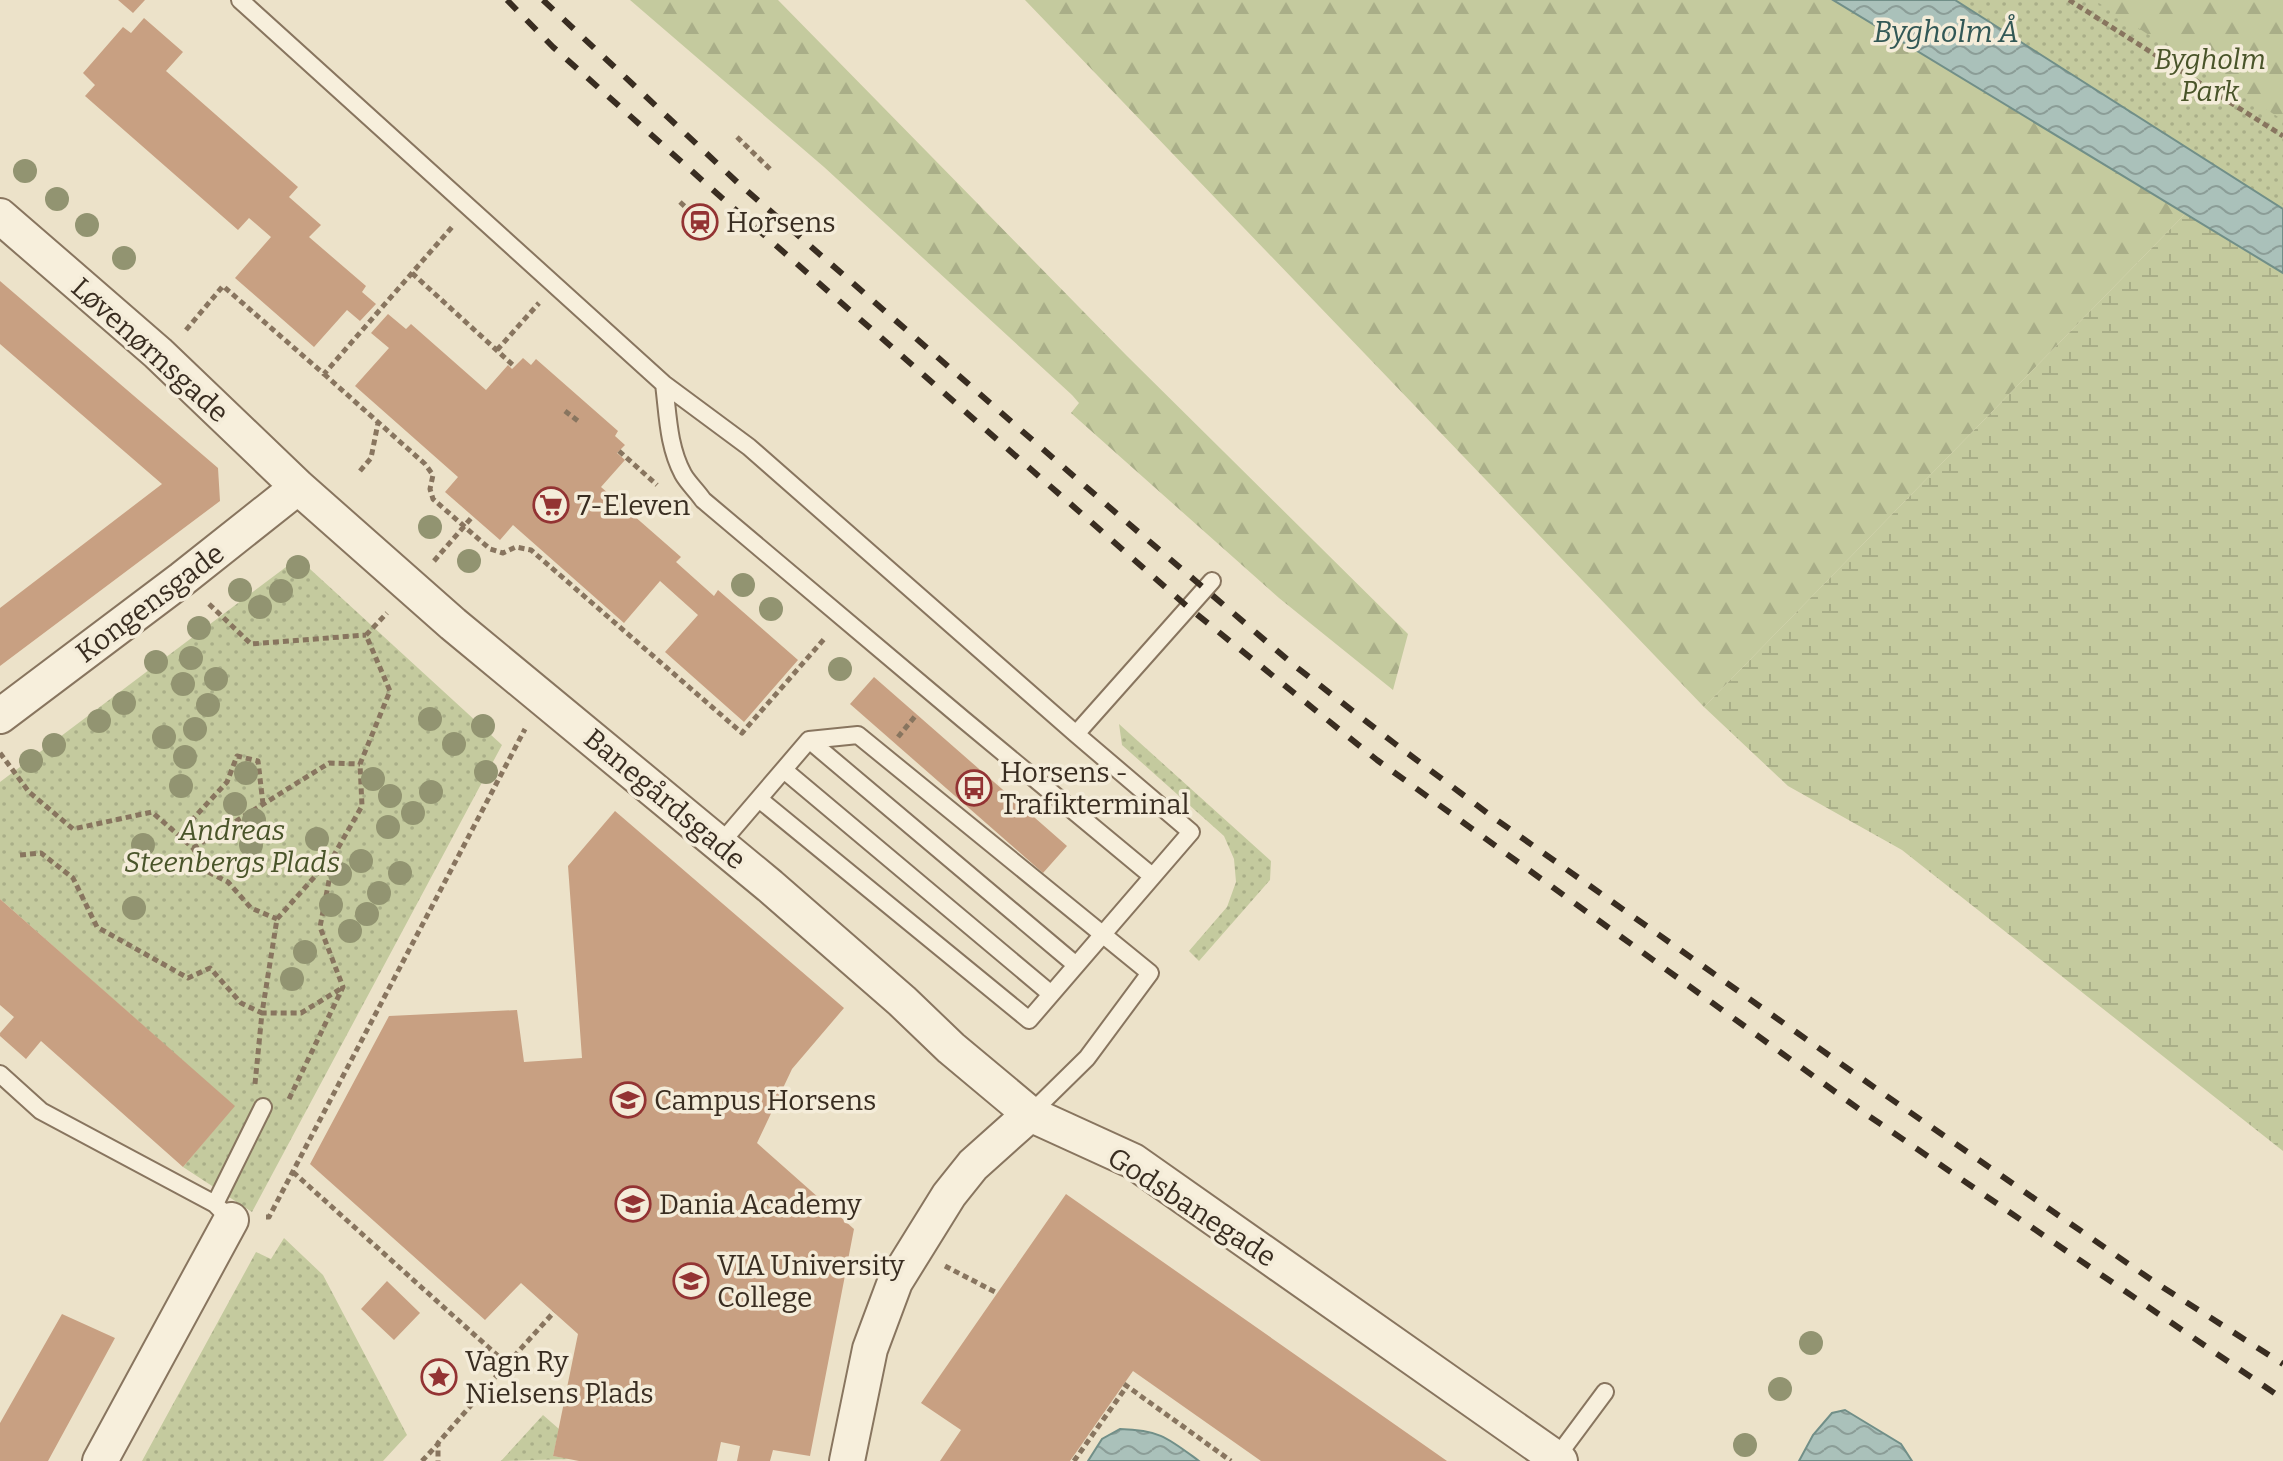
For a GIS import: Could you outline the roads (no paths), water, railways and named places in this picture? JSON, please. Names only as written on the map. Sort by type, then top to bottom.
[{"type":"street","name":"Løvenørnsgade","points":[[0,216],[163,358],[298,487]]},
{"type":"street","name":"Kongensgade","points":[[0,716],[298,487]]},
{"type":"street","name":"Banegårdsgade","points":[[298,487],[453,624],[720,844],[1030,1114]]},
{"type":"street","points":[[847,1461],[870,1349],[895,1282],[949,1195],[973,1165],[1030,1114]]},
{"type":"street","name":"Godsbanegade","points":[[1030,1114],[1133,1161],[1558,1460]]},
{"type":"street","points":[[100,1461],[223,1212]]},
{"type":"lane","points":[[240,0],[664,384],[749,447],[1191,832],[1029,1020],[759,799]]},
{"type":"lane","points":[[664,384],[675,457],[684,476],[703,500],[1152,876]]},
{"type":"lane","points":[[1076,734],[1165,626],[1212,581]]},
{"type":"lane","points":[[720,844],[809,740],[858,735],[1150,973],[1087,1058],[1030,1114]]},
{"type":"lane","points":[[809,740],[1076,965]]},
{"type":"lane","points":[[784,770],[1051,994]]},
{"type":"lane","points":[[0,1074],[41,1111],[223,1212],[263,1107]]},
{"type":"lane","points":[[1558,1460],[1605,1392]]},
{"type":"water","name":"Bygholm Å","points":[[1833,0],[1955,0],[2283,209],[2283,273]]},
{"type":"water","points":[[1845,1410],[1901,1444],[1912,1461],[1799,1461],[1813,1435],[1832,1413]]},
{"type":"water","points":[[1120,1429],[1145,1431],[1163,1437],[1199,1461],[1088,1461],[1102,1439]]},
{"type":"railway","points":[[507,0],[553,47],[722,198],[1189,608],[1377,760],[1863,1112],[2283,1399]]},
{"type":"railway","points":[[543,0],[737,182],[1295,666],[1494,818],[1878,1090],[2153,1281],[2283,1364]]},
{"type":"place","name":"Horsens","points":[[700,222]]},
{"type":"place","name":"7-Eleven","points":[[551,505]]},
{"type":"place","name":"Horsens - Trafikterminal","points":[[974,788]]},
{"type":"place","name":"Campus Horsens","points":[[628,1100]]},
{"type":"place","name":"Dania Academy","points":[[633,1204]]},
{"type":"place","name":"VIA University College","points":[[691,1281]]},
{"type":"place","name":"Vagn Ry Nielsens Plads","points":[[439,1377]]},
{"type":"park label","name":"Bygholm Park","points":[[2210,75]]},
{"type":"park label","name":"Andreas Steenbergs Plads","points":[[232,846]]}]
